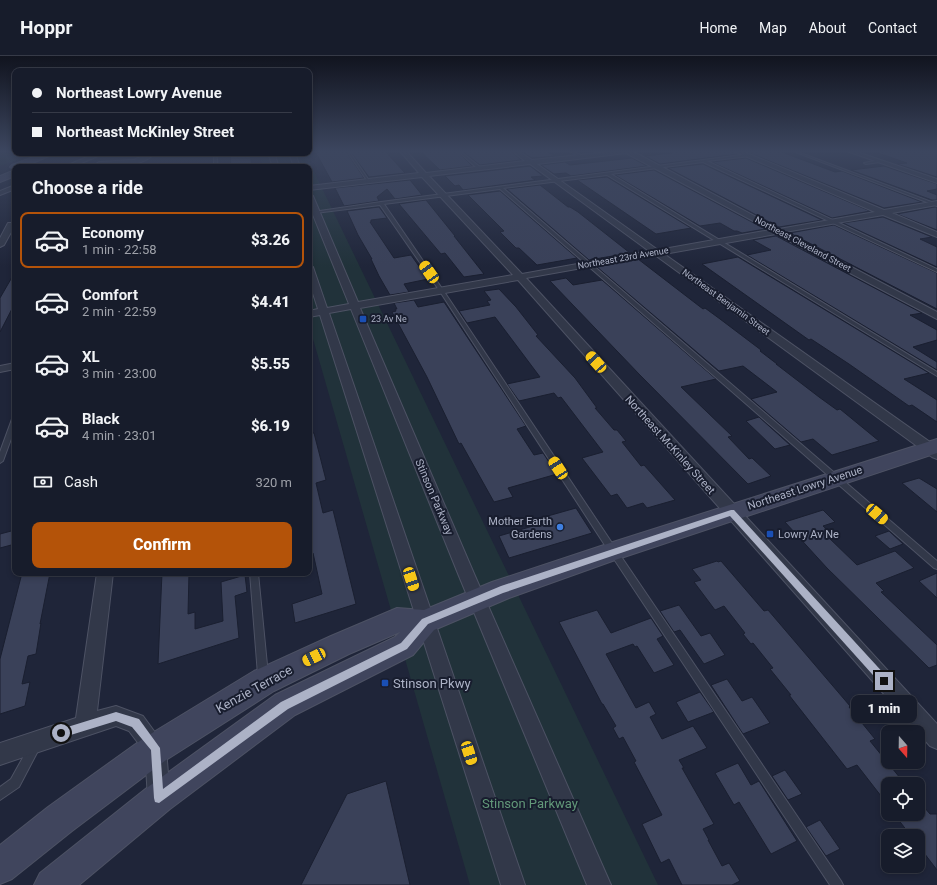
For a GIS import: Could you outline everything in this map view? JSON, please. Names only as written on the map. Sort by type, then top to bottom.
[{"type":"main road","name":"Northeast Lowry Avenue","points":[[425,622],[501,590],[613,551],[836,478],[934,449]]},
{"type":"main road","name":"Kenzie Terrace","points":[[3,861],[155,748],[264,681],[397,620],[425,622]]},
{"type":"main road","points":[[52,885],[159,798],[285,705],[404,646],[425,622]]},
{"type":"street","name":"Northeast McKinley Street","points":[[437,190],[519,276],[937,739]]},
{"type":"street","name":"Northeast Benjamin Street","points":[[568,190],[934,449]]},
{"type":"street","name":"Northeast Cleveland Street","points":[[701,190],[937,316]]},
{"type":"street","points":[[830,190],[937,235]]},
{"type":"street","name":"Stinson Parkway","points":[[312,204],[599,885]]},
{"type":"street","name":"Northeast 23rd Avenue","points":[[312,313],[833,222],[882,212],[936,204]]},
{"type":"street","points":[[0,226],[8,229],[0,245]]},
{"type":"street","points":[[312,276],[513,885]]},
{"type":"street","points":[[0,369],[12,367]]},
{"type":"street","points":[[85,726],[105,576]]},
{"type":"street","points":[[0,754],[116,716],[136,723],[155,748],[159,798]]},
{"type":"lane","points":[[315,212],[487,190]]},
{"type":"lane","points":[[503,190],[937,566]]},
{"type":"lane","points":[[634,190],[937,374]]},
{"type":"lane","points":[[765,190],[937,271]]},
{"type":"lane","points":[[898,190],[936,204]]},
{"type":"lane","points":[[381,203],[441,290],[613,551],[837,885]]},
{"type":"lane","points":[[0,461],[12,427]]},
{"type":"lane","points":[[254,576],[264,681]]},
{"type":"lane","points":[[0,794],[15,783],[38,741]]},
{"type":"green space","name":"Stinson Parkway","points":[[312,190],[323,190],[658,885],[470,885],[312,335]]},
{"type":"building","points":[[336,190],[386,190],[377,197],[379,201],[344,206]]},
{"type":"building","points":[[388,190],[418,190],[422,195],[395,199]]},
{"type":"building","points":[[508,190],[546,190],[568,207],[578,212],[630,253],[589,260]]},
{"type":"building","points":[[591,190],[628,190],[691,228],[656,234]]},
{"type":"building","points":[[639,190],[691,190],[765,229],[742,233],[734,231],[720,223],[700,226]]},
{"type":"building","points":[[709,190],[758,190],[822,220],[779,227]]},
{"type":"building","points":[[771,190],[820,190],[870,211],[832,218]]},
{"type":"building","points":[[839,190],[890,190],[922,202],[884,208]]},
{"type":"building","points":[[904,190],[934,190],[927,191],[937,195],[937,200],[932,200]]},
{"type":"building","points":[[500,191],[577,258],[537,265],[519,248],[516,248],[500,232],[504,231],[468,195]]},
{"type":"building","points":[[426,200],[484,274],[464,277],[445,253],[441,254],[399,204]]},
{"type":"building","points":[[379,207],[387,218],[371,220],[370,222],[394,258],[411,255],[428,279],[404,284],[409,292],[390,295],[347,211]]},
{"type":"building","points":[[937,207],[937,230],[897,214]]},
{"type":"building","points":[[883,217],[932,237],[920,239],[937,247],[937,267],[843,223]]},
{"type":"building","points":[[834,225],[937,273],[937,309],[790,233]]},
{"type":"building","points":[[776,236],[922,313],[910,315],[937,330],[937,340],[913,347],[937,362],[937,370],[747,255],[771,250],[753,240]]},
{"type":"building","points":[[738,257],[929,373],[904,379],[937,400],[937,422],[912,405],[909,406],[811,339],[809,340],[702,264]]},
{"type":"building","points":[[638,259],[703,309],[705,308],[761,350],[760,351],[776,364],[819,397],[837,410],[840,409],[879,441],[832,455],[813,439],[801,442],[751,399],[777,392],[743,366],[719,371],[597,267]]},
{"type":"building","points":[[12,277],[12,309],[0,332],[0,298]]},
{"type":"building","points":[[566,278],[573,285],[602,280],[716,379],[681,387],[732,436],[728,437],[749,459],[752,458],[771,476],[748,484],[639,374],[550,281]]},
{"type":"building","points":[[499,289],[516,307],[538,335],[536,336],[575,378],[597,408],[595,408],[614,430],[617,430],[626,441],[622,442],[641,466],[644,465],[675,500],[647,508],[643,503],[627,508],[617,494],[611,496],[582,458],[603,452],[561,397],[558,398],[554,393],[519,401],[507,384],[540,377],[495,317],[467,323],[459,311],[490,305],[487,301],[491,300],[484,291]]},
{"type":"building","points":[[414,300],[418,307],[444,302],[526,426],[517,429],[534,455],[543,453],[557,474],[508,488],[513,497],[494,502],[461,443],[459,444],[427,377],[392,312],[396,311],[395,309],[397,309],[394,303]]},
{"type":"building","points":[[759,417],[790,445],[775,449],[746,421]]},
{"type":"building","points":[[312,433],[314,433],[326,480],[316,483],[323,513],[333,510],[356,604],[295,623],[292,604],[322,594],[313,553]]},
{"type":"building","points":[[919,478],[937,489],[937,512],[902,483]]},
{"type":"building","name":"Mother Earth Gardens","points":[[576,508],[592,533],[509,558],[499,536],[533,526],[530,521]]},
{"type":"building","points":[[823,510],[835,522],[823,526],[832,534],[827,536],[857,565],[895,551],[914,568],[876,583],[884,591],[881,592],[937,645],[937,665],[929,668],[827,568],[785,522]]},
{"type":"building","points":[[12,531],[12,545],[0,548],[0,534]]},
{"type":"building","points":[[889,531],[903,544],[890,549],[875,536]]},
{"type":"building","points":[[721,561],[764,611],[768,610],[850,706],[849,707],[875,739],[870,741],[881,755],[881,769],[893,769],[899,777],[881,777],[881,796],[857,765],[847,769],[770,669],[773,668],[753,643],[751,644],[743,634],[745,633],[724,606],[715,610],[694,582],[701,580],[692,569]]},
{"type":"building","points":[[937,573],[937,598],[919,581]]},
{"type":"building","points":[[21,576],[49,576],[36,654],[28,656],[22,684],[30,682],[25,706],[0,714],[0,659]]},
{"type":"building","points":[[162,576],[189,576],[188,614],[195,612],[195,629],[223,621],[221,582],[245,576],[247,592],[235,596],[239,638],[158,664]]},
{"type":"building","points":[[679,605],[701,636],[710,633],[725,655],[704,664],[680,630],[674,632],[660,611]]},
{"type":"building","points":[[597,610],[611,633],[651,618],[663,636],[657,639],[674,665],[654,673],[637,646],[635,647],[633,644],[606,654],[636,708],[649,702],[656,714],[650,717],[662,739],[693,726],[707,748],[679,760],[684,768],[682,768],[714,824],[703,829],[708,840],[722,866],[729,863],[740,881],[732,885],[682,885],[669,859],[661,863],[642,824],[662,815],[634,762],[636,761],[623,737],[619,739],[613,728],[616,726],[602,704],[559,622]]},
{"type":"building","points":[[727,679],[742,701],[752,697],[770,723],[743,734],[711,685]]},
{"type":"building","points":[[700,692],[714,712],[688,722],[676,702]]},
{"type":"building","points":[[738,763],[751,785],[759,781],[797,841],[771,854],[739,802],[734,805],[715,773]]},
{"type":"building","points":[[785,770],[802,794],[788,800],[772,776]]},
{"type":"building","points":[[386,781],[410,885],[301,885],[347,794]]},
{"type":"building","points":[[925,808],[930,814],[937,814],[937,870],[925,854],[925,829],[906,829],[899,821],[925,821]]},
{"type":"building","points":[[820,820],[840,849],[826,856],[806,827]]},
{"type":"place","name":"23 Av Ne","points":[[363,319]]},
{"type":"place","name":"Mother Earth Gardens","points":[[560,527]]},
{"type":"place","name":"Lowry Av Ne","points":[[770,534]]},
{"type":"place","name":"Stinson Pkwy","points":[[385,683]]},
{"type":"route","points":[[61,733],[116,716],[136,723],[155,748],[159,798],[285,705],[404,646],[425,622],[501,590],[731,512],[884,681]]}]
